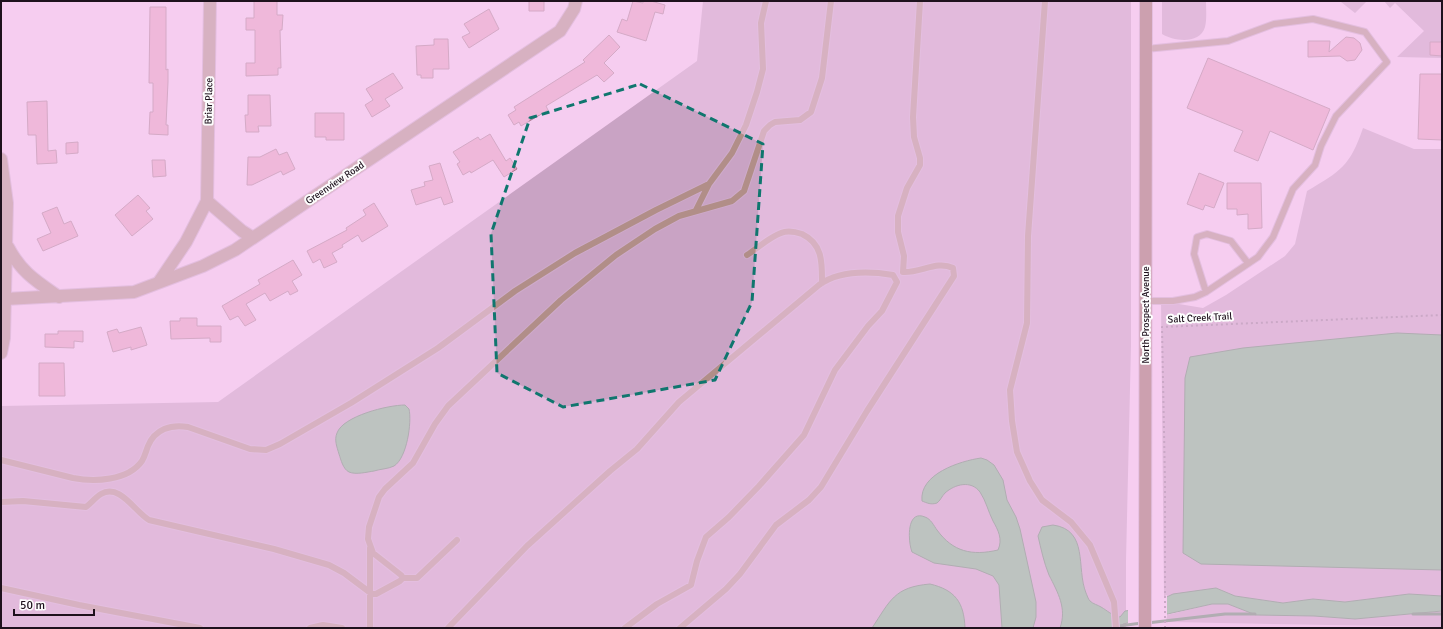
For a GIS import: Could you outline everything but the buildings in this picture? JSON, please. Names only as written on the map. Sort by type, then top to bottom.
[{"type":"main road","name":"North Prospect Avenue","points":[[1145,628],[1146,1]]},
{"type":"street","name":"Briar Place","points":[[159,282],[186,242],[207,201],[210,1]]},
{"type":"street","name":"Greenview Road","points":[[5,299],[134,292],[203,266],[235,250],[560,31],[574,9],[576,1]]},
{"type":"street","points":[[1,159],[7,203],[4,338],[1,353]]},
{"type":"street","points":[[207,201],[242,232],[253,238]]},
{"type":"street","points":[[6,244],[16,262],[29,276],[59,297]]},
{"type":"lane","points":[[696,210],[709,184],[732,153],[748,119],[763,69],[761,23],[766,1]]},
{"type":"lane","points":[[370,628],[369,527],[379,497],[385,489],[413,463],[435,424],[455,398],[590,275],[655,229],[679,216],[732,201],[741,195],[744,191],[764,131],[775,122],[800,120],[811,112],[822,78],[831,1]]},
{"type":"lane","points":[[904,272],[904,256],[898,232],[898,216],[907,188],[920,165],[920,158],[914,138],[913,117],[920,1]]},
{"type":"lane","points":[[1045,1],[1028,236],[1027,323],[1010,390],[1012,421],[1018,452],[1030,481],[1042,500],[1071,522],[1090,545],[1114,602],[1116,628]]},
{"type":"lane","points":[[1146,49],[1228,42],[1274,24],[1313,19],[1366,32],[1387,62],[1336,116],[1321,146],[1315,165],[1293,189],[1273,237],[1258,257],[1206,292],[1184,300],[1146,301]]},
{"type":"lane","points":[[1,460],[82,480],[123,475],[136,467],[141,461],[154,435],[166,428],[181,426],[204,431],[250,449],[266,450],[272,448],[351,403],[438,348],[515,291],[575,253],[709,184]]},
{"type":"lane","points":[[747,255],[781,233],[793,232],[801,234],[814,241],[817,246],[822,262],[822,282]]},
{"type":"lane","points":[[1206,292],[1194,254],[1197,237],[1207,234],[1231,241],[1248,263]]},
{"type":"lane","points":[[680,628],[726,589],[740,574],[776,525],[809,500],[821,487],[867,411],[954,276],[953,268],[934,265],[921,271],[904,272],[896,278]]},
{"type":"lane","points":[[448,628],[527,546],[610,471],[638,449],[679,402],[822,282],[828,278],[849,273],[886,274],[893,275],[896,278]]},
{"type":"lane","points":[[625,628],[656,604],[691,585],[697,561],[706,537],[729,517],[759,486],[804,435],[835,370],[868,326],[882,311],[896,286],[896,278]]},
{"type":"lane","points":[[1,502],[37,502],[81,508],[86,507],[101,494],[116,493],[122,496],[139,513],[149,520],[274,549],[329,565],[344,573],[370,593],[376,594],[402,578],[417,578],[457,540]]},
{"type":"lane","points":[[370,547],[378,558],[401,575],[402,578]]},
{"type":"lane","points":[[1,588],[79,605],[200,628]]},
{"type":"lane","points":[[310,628],[323,625],[342,628]]},
{"type":"path","name":"Salt Creek Trail","points":[[1165,628],[1165,483],[1162,327],[1442,315]]},
{"type":"highlighted area","points":[[640,84],[763,144],[752,302],[715,380],[563,407],[497,373],[491,234],[530,118]]},
{"type":"shaded area","points":[[703,1],[1131,1],[1131,346],[1126,628],[1,628],[1,406],[218,402],[697,61]]},
{"type":"shaded area","points":[[1162,1],[1206,1],[1206,24],[1202,33],[1198,37],[1186,40],[1179,40],[1162,34]]},
{"type":"shaded area","points":[[1293,1],[1367,1],[1355,13],[1341,2]]},
{"type":"shaded area","points":[[1384,1],[1442,1],[1442,58],[1397,57],[1424,31],[1395,3],[1390,8]]},
{"type":"shaded area","points":[[1363,128],[1414,149],[1442,149],[1442,596],[1409,594],[1345,602],[1313,599],[1283,603],[1235,596],[1216,588],[1164,598],[1161,301],[1203,308],[1226,295],[1285,256],[1295,244],[1307,191],[1328,178],[1343,166],[1354,151]]},
{"type":"shaded area","points":[[1397,333],[1442,335],[1442,570],[1201,564],[1183,553],[1185,378],[1190,357],[1243,348]]},
{"type":"shaded area","points":[[405,405],[409,409],[410,415],[409,431],[405,448],[398,462],[392,467],[374,471],[355,473],[347,471],[341,462],[336,444],[336,436],[341,427],[348,421],[378,409]]},
{"type":"shaded area","points":[[981,458],[994,465],[1003,480],[1007,500],[1016,517],[1020,529],[1036,602],[1036,617],[1033,628],[1002,628],[999,585],[993,576],[976,569],[934,563],[912,552],[909,534],[911,522],[914,518],[919,516],[929,519],[943,537],[956,548],[971,552],[989,552],[998,550],[1000,538],[998,531],[984,499],[976,488],[968,485],[953,487],[945,493],[937,503],[931,504],[922,501],[923,492],[927,483],[942,470],[962,462]]},
{"type":"shaded area","points":[[1053,525],[1064,528],[1072,534],[1077,542],[1083,583],[1089,600],[1112,614],[1120,617],[1125,611],[1144,608],[1173,594],[1216,588],[1235,596],[1283,603],[1313,599],[1345,602],[1409,594],[1442,596],[1442,611],[1355,619],[1314,616],[1256,615],[1228,604],[1212,604],[1123,624],[1119,628],[1060,628],[1062,621],[1062,607],[1047,570],[1038,536],[1042,527]]},
{"type":"shaded area","points":[[930,584],[946,590],[956,598],[963,611],[965,628],[872,628],[894,597],[908,588]]},
{"type":"shaded area","points":[[1212,604],[1228,604],[1256,615],[1314,616],[1355,619],[1442,611],[1442,627],[1166,622],[1167,615]]},
{"type":"shaded area","points":[[1166,622],[1442,627],[1442,628],[1166,628]]},
{"type":"pier","points":[[1167,595],[1167,617],[1128,625],[1128,608],[1144,606]]},
{"type":"waterway","points":[[1147,623],[1225,614],[1255,614]]},
{"type":"waterway","points":[[1413,614],[1442,614]]},
{"type":"waterway","points":[[1119,626],[1142,623]]}]
